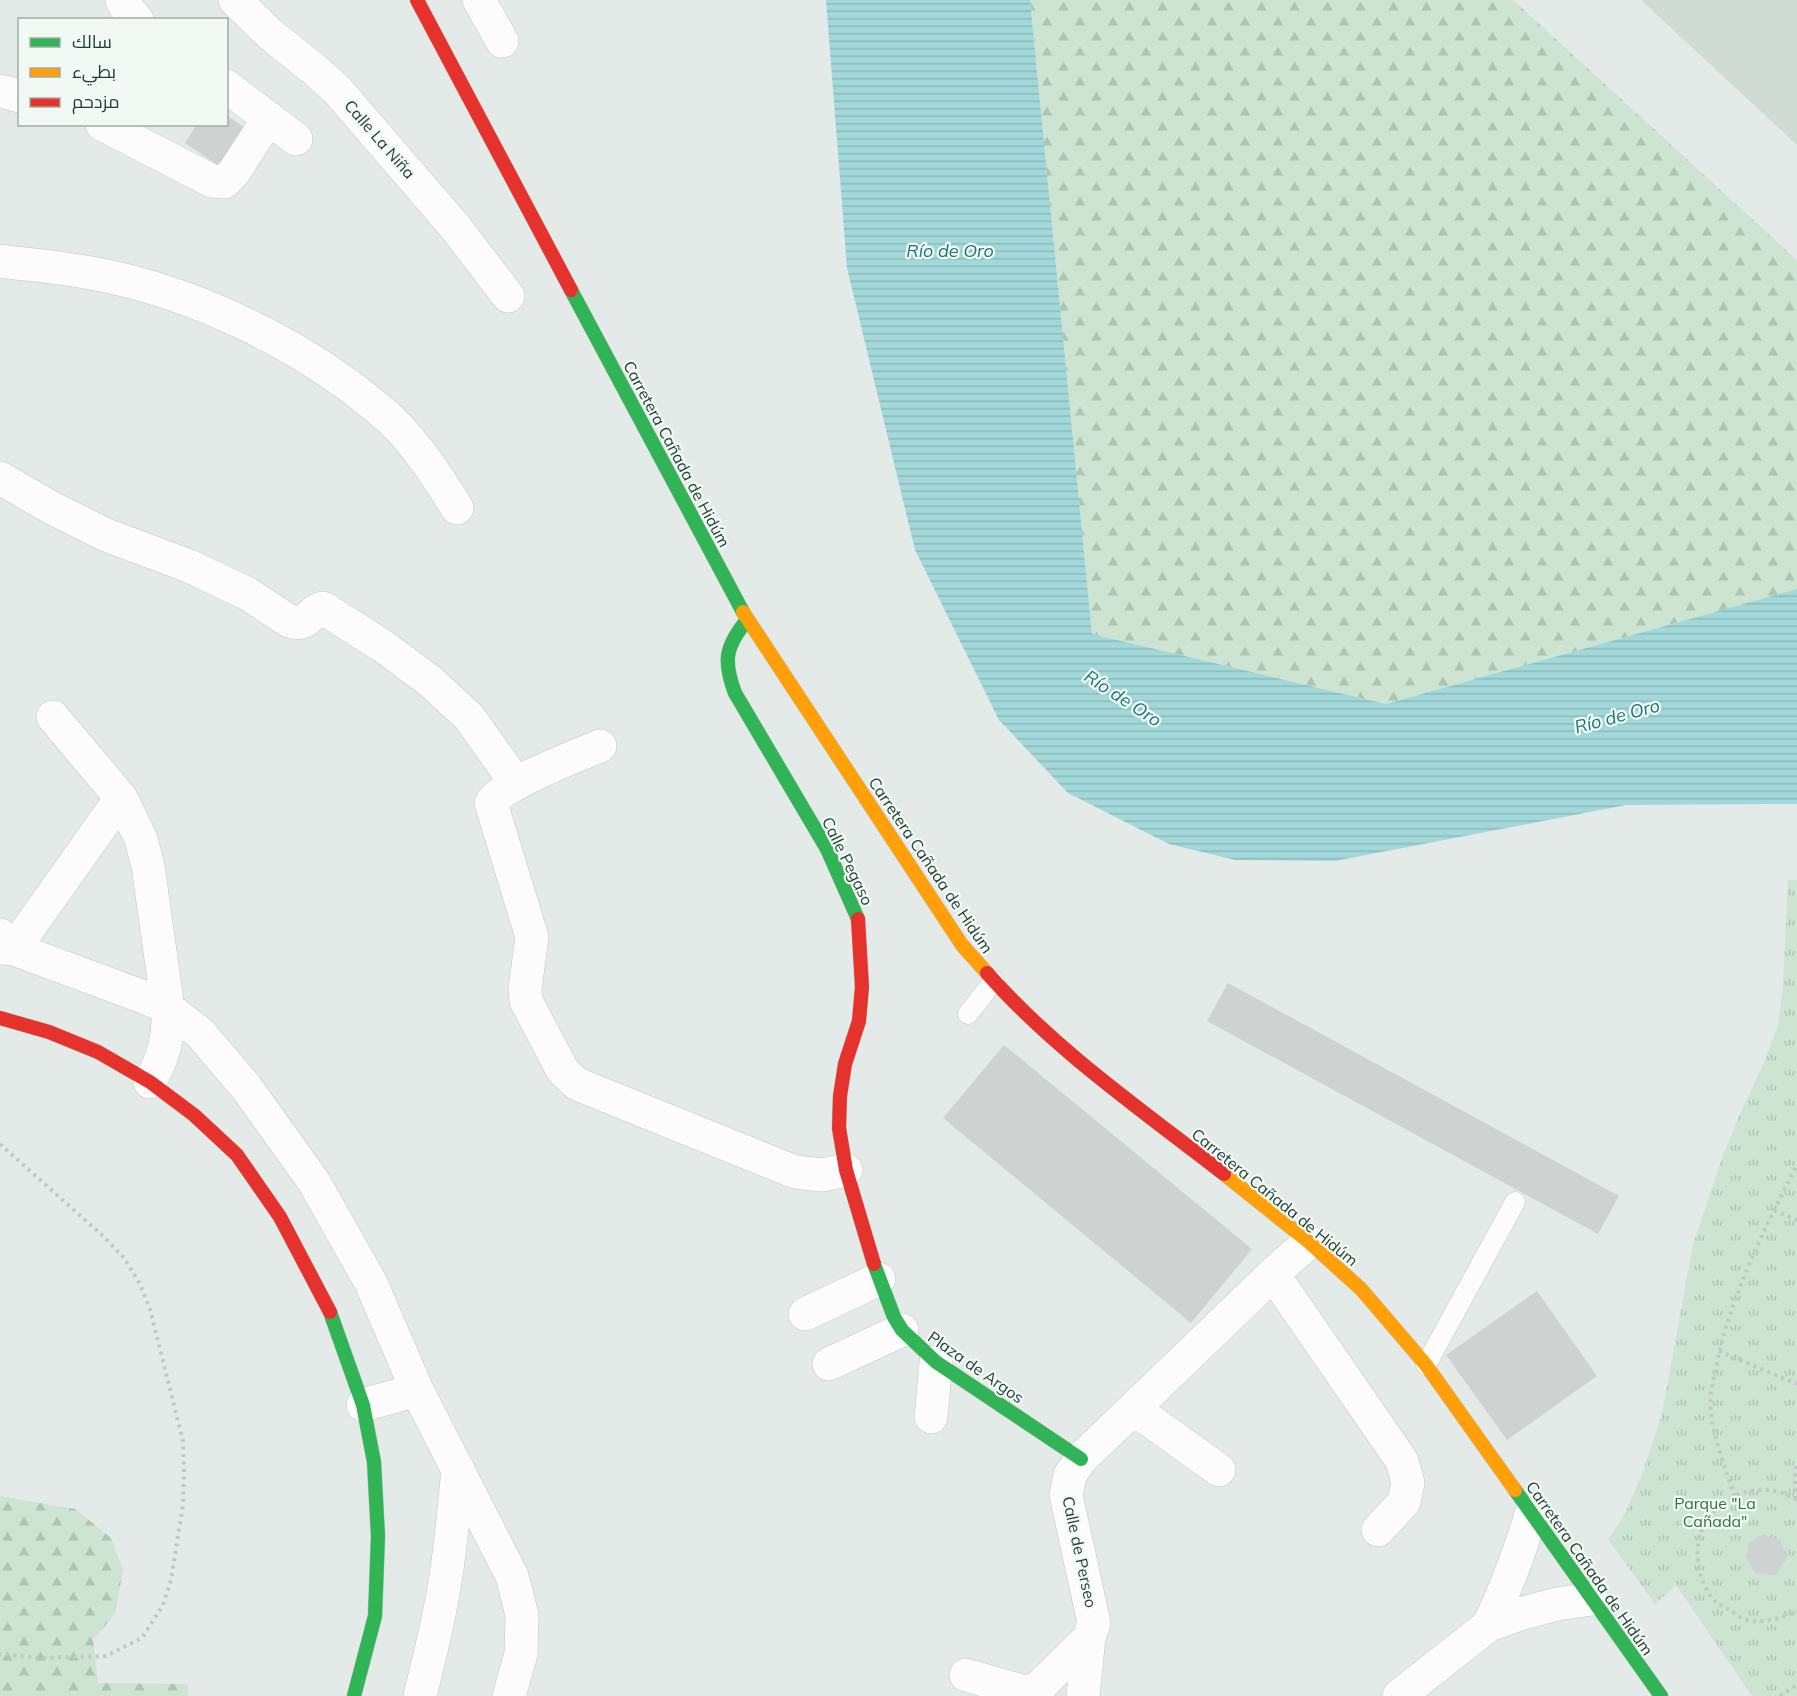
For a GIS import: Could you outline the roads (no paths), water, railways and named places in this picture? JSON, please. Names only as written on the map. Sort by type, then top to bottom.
[{"type":"street","points":[[122,0],[135,18]]},
{"type":"street","name":"Calle La Niña","points":[[235,0],[270,34],[338,91],[456,228],[508,296]]},
{"type":"street","name":"Carretera Cañada de Hidúm","points":[[417,0],[747,620],[962,945],[1031,1019],[1084,1064],[1309,1242],[1361,1289],[1426,1365],[1661,1696]]},
{"type":"street","points":[[479,0],[502,40]]},
{"type":"street","points":[[228,87],[296,139]]},
{"type":"street","points":[[0,91],[18,96]]},
{"type":"street","points":[[106,126],[212,181],[224,182],[234,172],[269,118]]},
{"type":"street","points":[[0,261],[91,273],[159,290],[224,314],[286,345],[345,384],[389,418],[427,460],[457,508]]},
{"type":"street","points":[[0,478],[106,535],[189,566],[248,594],[289,621],[304,622],[319,608],[323,608],[384,647],[430,681],[469,717],[516,783]]},
{"type":"street","name":"Calle Pegaso","points":[[747,620],[734,635],[727,654],[728,674],[735,693],[827,849],[858,916],[862,987],[860,1010],[859,1021],[845,1065],[840,1096],[839,1128],[846,1170],[879,1280]]},
{"type":"street","points":[[53,717],[121,798],[141,839],[148,866],[169,1028],[162,1060],[150,1082]]},
{"type":"street","points":[[600,746],[516,783],[494,798],[491,803],[531,937],[525,989],[526,1001],[563,1071],[577,1083],[795,1172],[822,1175],[846,1170]]},
{"type":"street","points":[[121,798],[5,944],[168,1008],[200,1033],[238,1078],[314,1182],[371,1283],[417,1390],[512,1576],[522,1615],[521,1654],[509,1696]]},
{"type":"street","points":[[0,1018],[49,1032],[98,1052],[150,1082],[195,1115],[237,1155],[280,1217],[328,1306],[363,1405],[374,1462],[378,1536],[375,1616],[354,1696]]},
{"type":"street","points":[[1081,1459],[1309,1242]]},
{"type":"street","points":[[1273,1274],[1402,1461],[1408,1483],[1404,1502],[1378,1530]]},
{"type":"street","points":[[805,1314],[879,1280]]},
{"type":"street","name":"Plaza de Argos","points":[[879,1280],[902,1330],[936,1362],[1081,1459]]},
{"type":"street","points":[[829,1365],[902,1330]]},
{"type":"street","points":[[931,1418],[936,1362]]},
{"type":"street","points":[[363,1405],[417,1390]]},
{"type":"street","points":[[1134,1409],[1219,1470]]},
{"type":"street","name":"Calle de Perseo","points":[[1081,1459],[1070,1475],[1066,1494],[1094,1623],[1089,1638],[1083,1696]]},
{"type":"street","points":[[420,1696],[433,1647],[444,1588],[453,1529],[458,1469]]},
{"type":"street","points":[[1489,1625],[1521,1552],[1531,1514]]},
{"type":"street","points":[[1400,1696],[1489,1625],[1557,1604],[1592,1599]]},
{"type":"street","points":[[966,1675],[1031,1695],[1089,1638]]},
{"type":"lane","points":[[968,1014],[994,981]]},
{"type":"lane","points":[[1426,1365],[1515,1202]]},
{"type":"water","name":"Río de Oro","points":[[826,0],[1030,0],[1092,634],[1386,704],[1797,589],[1797,804],[1626,805],[1335,861],[1235,860],[1169,844],[1068,793],[999,720],[915,550],[847,268]]},
{"type":"park label","name":"Parque \"La Cañada\"","points":[[1715,1512]]}]
